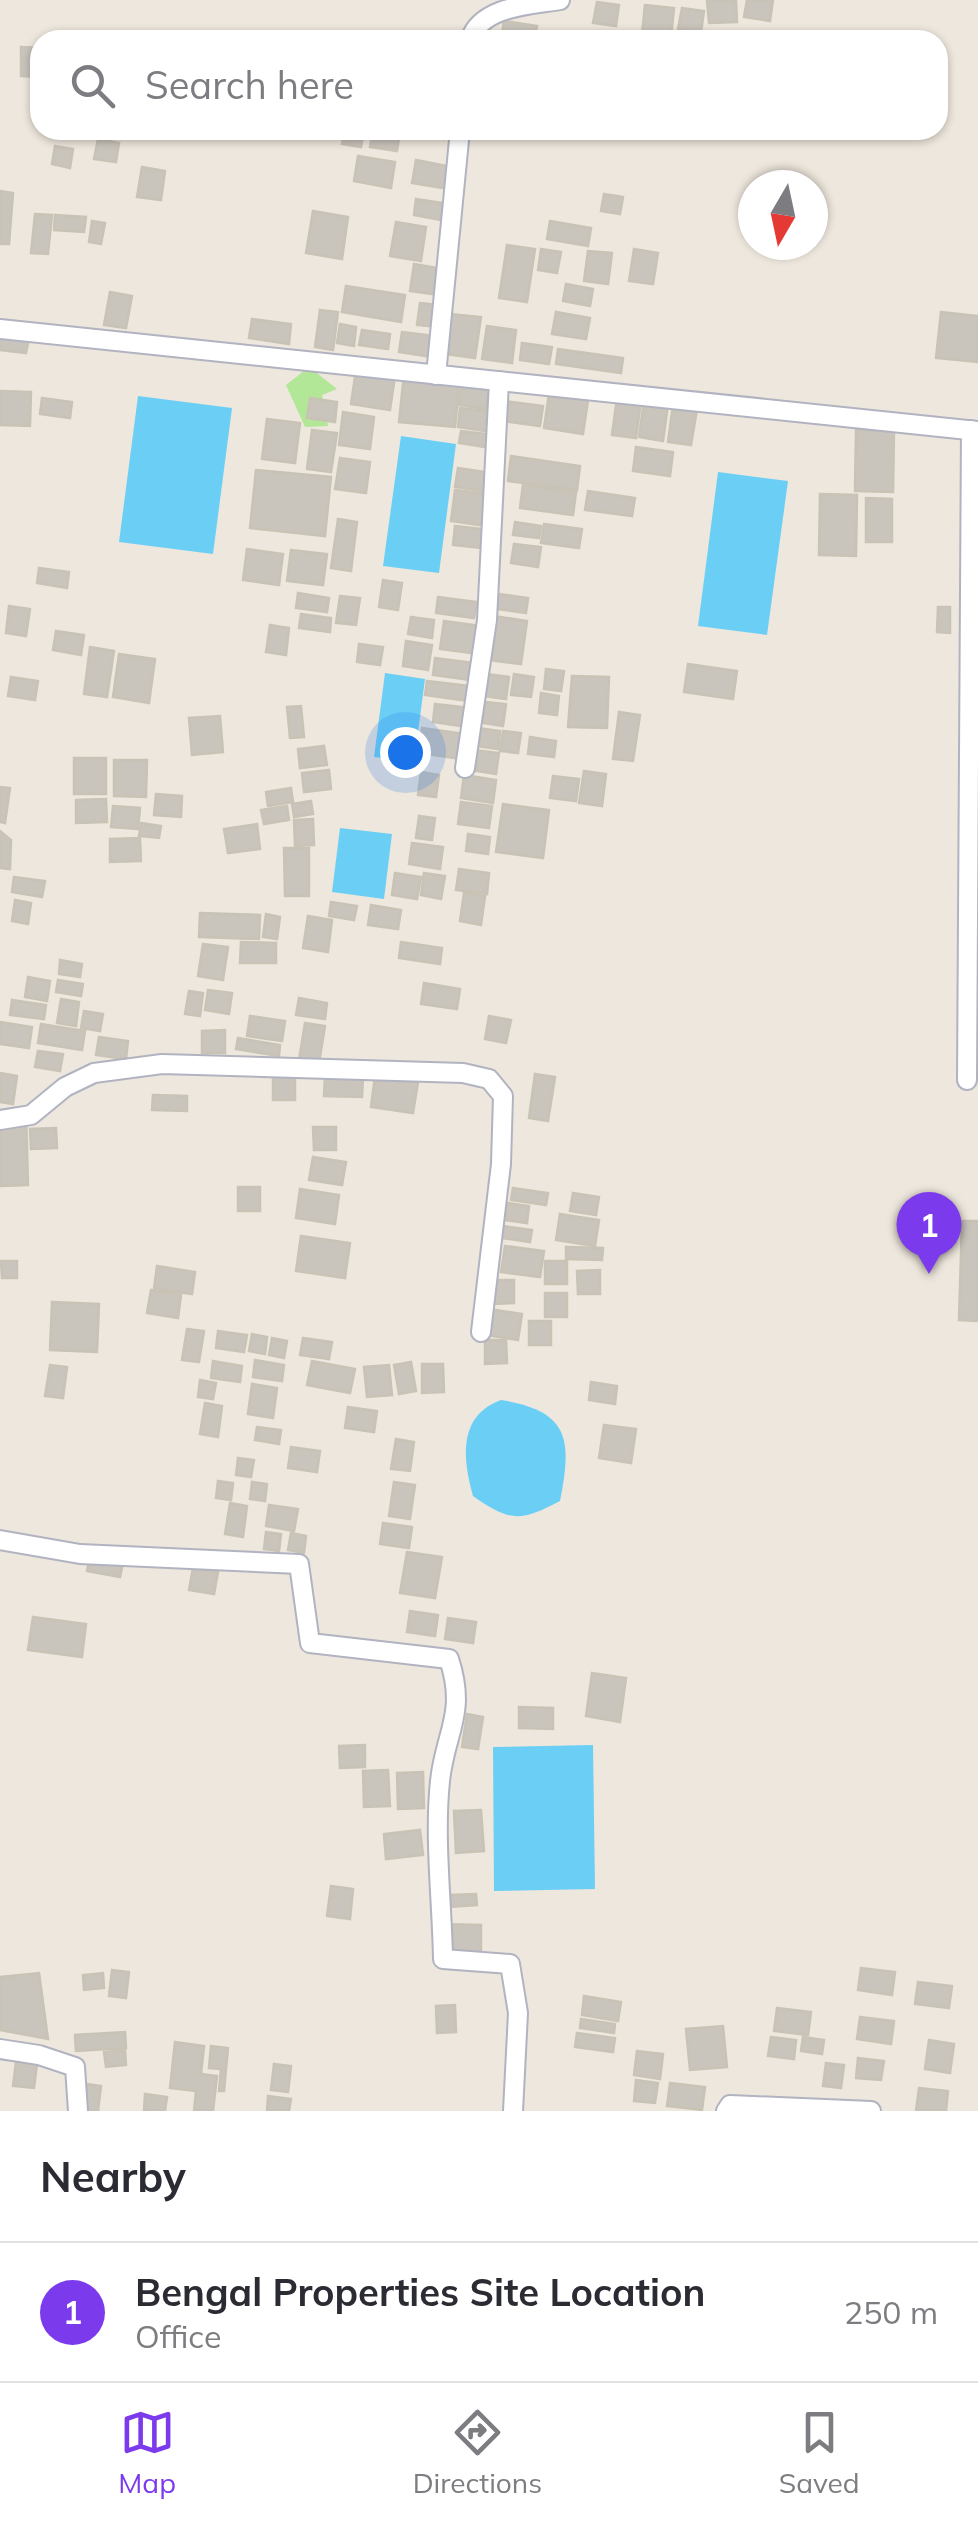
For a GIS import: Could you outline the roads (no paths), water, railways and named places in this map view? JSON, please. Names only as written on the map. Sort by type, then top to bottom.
[{"type":"street","points":[[476,30],[493,15],[560,0]]},
{"type":"street","points":[[436,374],[459,140]]},
{"type":"street","points":[[0,329],[975,430],[967,1080]]},
{"type":"street","points":[[465,768],[487,620],[499,381]]},
{"type":"street","points":[[0,1120],[31,1114],[65,1087],[94,1073],[162,1064],[462,1073],[489,1079],[503,1096],[502,1164],[480,1332]]},
{"type":"street","points":[[0,1540],[80,1554],[292,1562],[303,1573],[310,1643],[449,1660],[457,1696],[456,1725],[440,1779],[443,1960],[510,1964],[518,2014],[513,2111]]},
{"type":"street","points":[[0,2049],[40,2054],[74,2067],[78,2111]]},
{"type":"street","points":[[726,2111],[730,2105],[871,2111]]},
{"type":"water","points":[[138,396],[232,408],[213,554],[119,542]]},
{"type":"water","points":[[401,436],[456,444],[439,573],[383,566]]},
{"type":"water","points":[[718,472],[788,481],[767,635],[698,626]]},
{"type":"water","points":[[385,673],[425,679],[414,762],[374,757]]},
{"type":"water","points":[[340,828],[392,834],[384,899],[332,892]]},
{"type":"water","points":[[501,1400],[541,1412],[561,1432],[565,1445],[560,1501],[525,1516],[506,1515],[486,1505],[473,1496],[470,1482],[466,1454],[470,1428],[487,1407]]},
{"type":"water","points":[[593,1745],[595,1889],[494,1891],[493,1747]]},
{"type":"place","name":"Bengal Properties Site Location","points":[[929,1274]]}]
